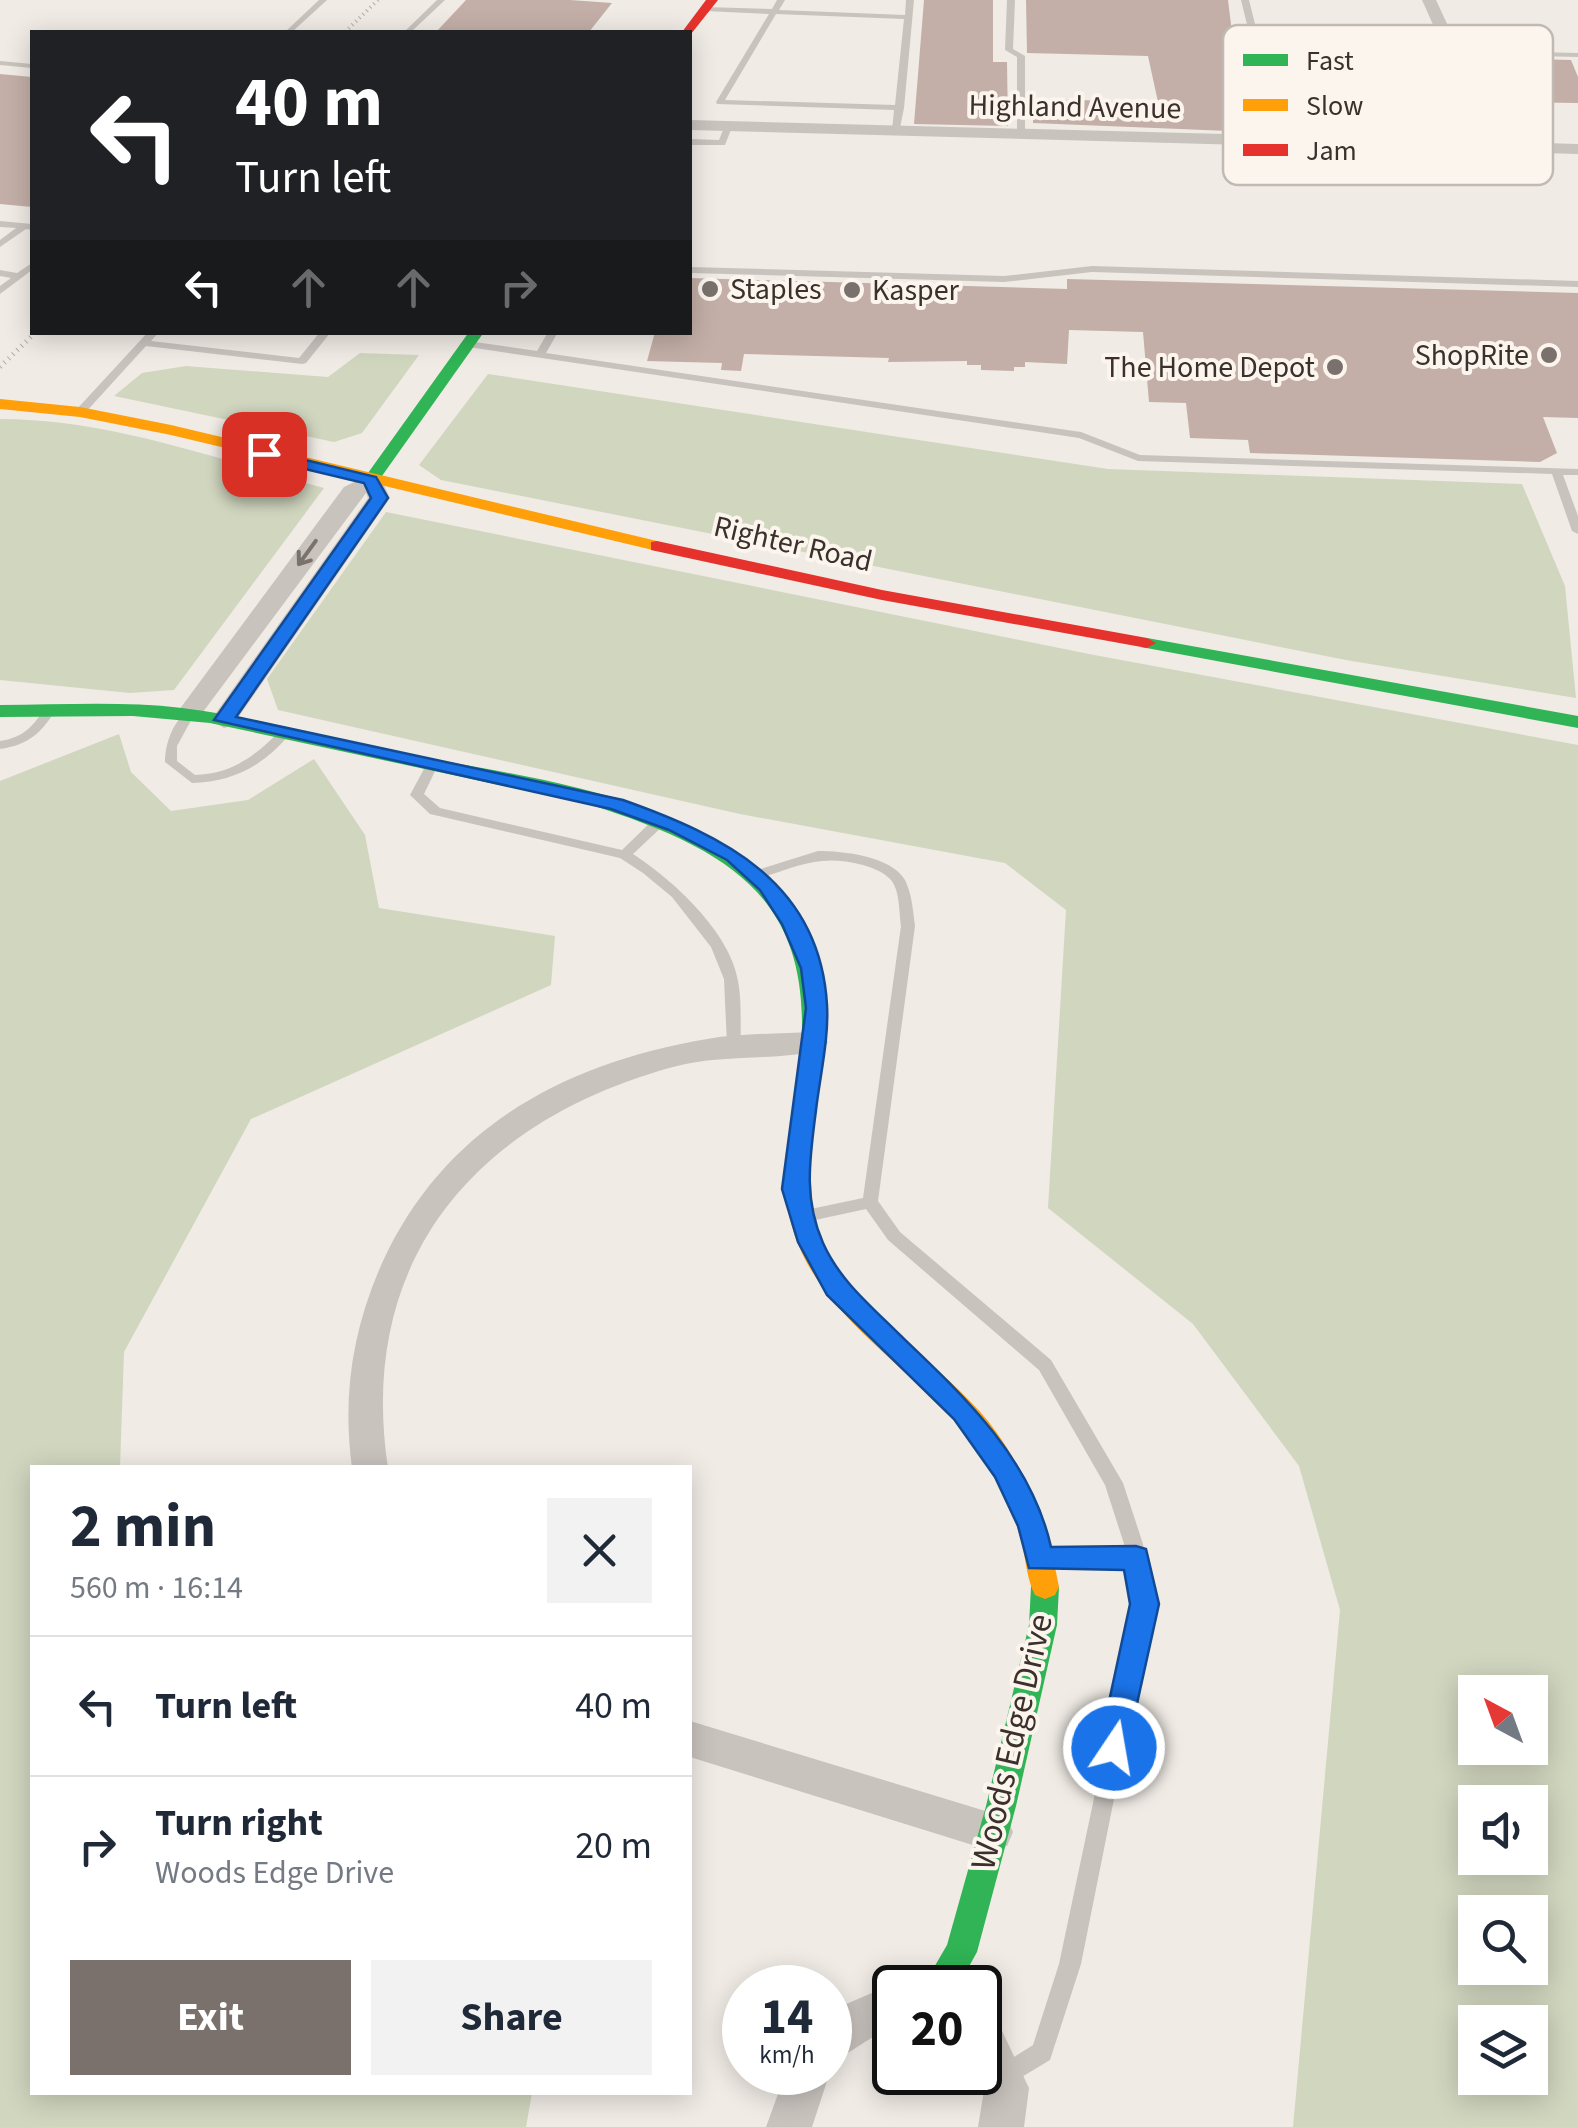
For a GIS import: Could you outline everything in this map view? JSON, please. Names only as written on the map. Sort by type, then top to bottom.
[{"type":"street","points":[[1430,0],[1441,25]]},
{"type":"street","points":[[688,30],[708,4]]},
{"type":"street","name":"Highland Avenue","points":[[692,126],[1223,138]]},
{"type":"street","name":"Highland Avenue","points":[[1553,148],[1578,149]]},
{"type":"street","points":[[188,715],[352,492],[370,480],[473,338]]},
{"type":"street","name":"Righter Road","points":[[0,404],[80,412],[970,613],[1578,722]]},
{"type":"street","points":[[224,720],[379,498],[370,480]]},
{"type":"street","name":"Woods Edge Drive","points":[[0,711],[50,709],[224,720],[616,804],[661,820],[734,856],[756,875],[792,924],[812,968],[817,1008],[794,1189],[810,1242],[836,1289],[964,1412],[1006,1470],[1032,1526],[1046,1596],[1030,1690],[961,1952],[953,1965]]},
{"type":"street","points":[[369,1465],[362,1424],[366,1367],[380,1308],[398,1261],[448,1180],[482,1146],[576,1092],[659,1062],[734,1045],[813,1042]]},
{"type":"street","points":[[692,1740],[992,1832]]},
{"type":"street","points":[[1001,2127],[1007,2088],[1002,2078]]},
{"type":"street","points":[[790,2127],[800,2095]]},
{"type":"lane","points":[[290,30],[323,0]]},
{"type":"lane","points":[[409,30],[441,0]]},
{"type":"lane","points":[[781,0],[720,102],[900,108]]},
{"type":"lane","points":[[896,131],[910,0]]},
{"type":"lane","points":[[1012,0],[1009,50],[1021,56],[1021,133]]},
{"type":"lane","points":[[1245,0],[1251,25]]},
{"type":"lane","points":[[708,4],[774,13],[909,17]]},
{"type":"lane","points":[[1553,54],[1578,55]]},
{"type":"lane","points":[[0,63],[30,66]]},
{"type":"lane","points":[[769,128],[773,104]]},
{"type":"lane","points":[[692,142],[722,143],[728,127]]},
{"type":"lane","points":[[0,224],[29,226]]},
{"type":"lane","points":[[0,244],[29,226]]},
{"type":"lane","points":[[0,291],[30,268]]},
{"type":"lane","points":[[692,270],[1004,279],[1064,269],[1578,284]]},
{"type":"lane","points":[[0,273],[20,276]]},
{"type":"lane","points":[[80,412],[151,335]]},
{"type":"lane","points":[[144,343],[302,361],[324,335]]},
{"type":"lane","points":[[540,354],[551,335]]},
{"type":"lane","points":[[473,338],[540,354],[1081,435],[1138,458],[1578,472]]},
{"type":"lane","points":[[1556,471],[1578,531]]},
{"type":"lane","points":[[0,746],[20,743],[38,731],[50,709]]},
{"type":"lane","points":[[188,715],[172,746],[171,762],[192,779],[236,774],[259,761],[283,735]]},
{"type":"lane","points":[[431,767],[416,795],[421,804],[435,811],[625,855],[677,894],[718,946],[731,979],[734,1045]]},
{"type":"lane","points":[[625,855],[661,820]]},
{"type":"lane","points":[[756,875],[818,855],[842,855],[881,866],[896,878],[903,892],[908,926],[870,1202],[894,1236],[1045,1365],[1114,1483],[1136,1558],[1144,1604],[1070,1964],[1042,2052],[1002,2078]]},
{"type":"lane","points":[[802,1216],[870,1202]]},
{"type":"lane","points":[[1039,1560],[1136,1558]]},
{"type":"green space","points":[[360,353],[419,355],[362,433],[334,442],[114,396],[142,373],[186,366],[328,377]]},
{"type":"green space","points":[[488,374],[1108,469],[1522,484],[1565,586],[1576,698],[1346,660],[441,480],[419,465]]},
{"type":"green space","points":[[0,419],[123,433],[324,488],[174,690],[130,693],[0,680]]},
{"type":"green space","points":[[386,512],[1089,654],[1578,745],[1578,2127],[1293,2127],[1340,1610],[1299,1466],[1193,1324],[1048,1208],[1066,910],[1005,863],[740,814],[278,710],[267,679]]},
{"type":"green space","points":[[119,734],[131,772],[171,811],[248,800],[314,759],[365,835],[379,908],[555,936],[551,985],[251,1119],[124,1352],[120,1465],[30,1465],[30,2095],[532,2095],[526,2127],[0,2127],[0,781]]},
{"type":"building","points":[[466,0],[612,3],[591,30],[438,30]]},
{"type":"building","points":[[924,0],[993,0],[993,62],[1007,62],[1008,126],[914,124]]},
{"type":"building","points":[[1026,0],[1228,0],[1231,25],[1223,25],[1223,131],[1033,123],[1033,99],[1158,102],[1148,56],[1027,53]]},
{"type":"building","points":[[1553,60],[1571,60],[1578,77],[1578,103],[1553,103]]},
{"type":"building","points":[[0,74],[30,77],[30,207],[0,204]]},
{"type":"building","name":"The Home Depot","points":[[692,278],[1067,289],[1067,279],[1578,293],[1578,418],[1543,417],[1557,453],[1540,462],[1250,453],[1248,440],[1190,438],[1186,403],[1149,402],[1143,332],[1069,330],[1067,364],[1025,362],[1025,367],[1014,367],[1014,371],[981,370],[981,365],[967,365],[967,361],[888,362],[889,358],[744,354],[741,371],[721,370],[722,363],[647,361],[654,335],[692,335]]},
{"type":"railway","points":[[347,30],[378,0]]},
{"type":"railway","points":[[0,367],[33,335]]},
{"type":"traffic: fast","points":[[371,480],[475,335]]},
{"type":"traffic: fast","points":[[1147,643],[1578,722]]},
{"type":"traffic: fast","points":[[0,711],[152,711],[239,723],[594,800],[649,817],[699,839],[742,866],[776,899],[801,943],[813,989],[814,1037],[808,1087]]},
{"type":"traffic: fast","points":[[953,1965],[961,1952],[1001,1806],[1043,1625],[1045,1587]]},
{"type":"traffic: slow","points":[[0,404],[80,412],[171,430],[657,546]]},
{"type":"traffic: slow","points":[[808,1087],[797,1179],[809,1241],[843,1296],[961,1409],[993,1448],[1026,1515],[1045,1587]]},
{"type":"traffic: jam","points":[[689,30],[712,0]]},
{"type":"traffic: jam","points":[[657,546],[882,595],[1147,643]]},
{"type":"place","name":"Staples","points":[[710,289]]},
{"type":"place","name":"Kasper","points":[[852,290]]},
{"type":"place","name":"ShopRite","points":[[1549,355]]},
{"type":"place","name":"The Home Depot","points":[[1335,367]]},
{"type":"route","points":[[264,454],[370,480],[379,498],[224,720],[306,741],[616,804],[676,826],[734,856],[768,886],[792,924],[812,968],[817,1008],[794,1189],[810,1242],[836,1289],[964,1412],[1006,1470],[1032,1526],[1039,1560],[1136,1558],[1144,1604],[1114,1748]]}]
